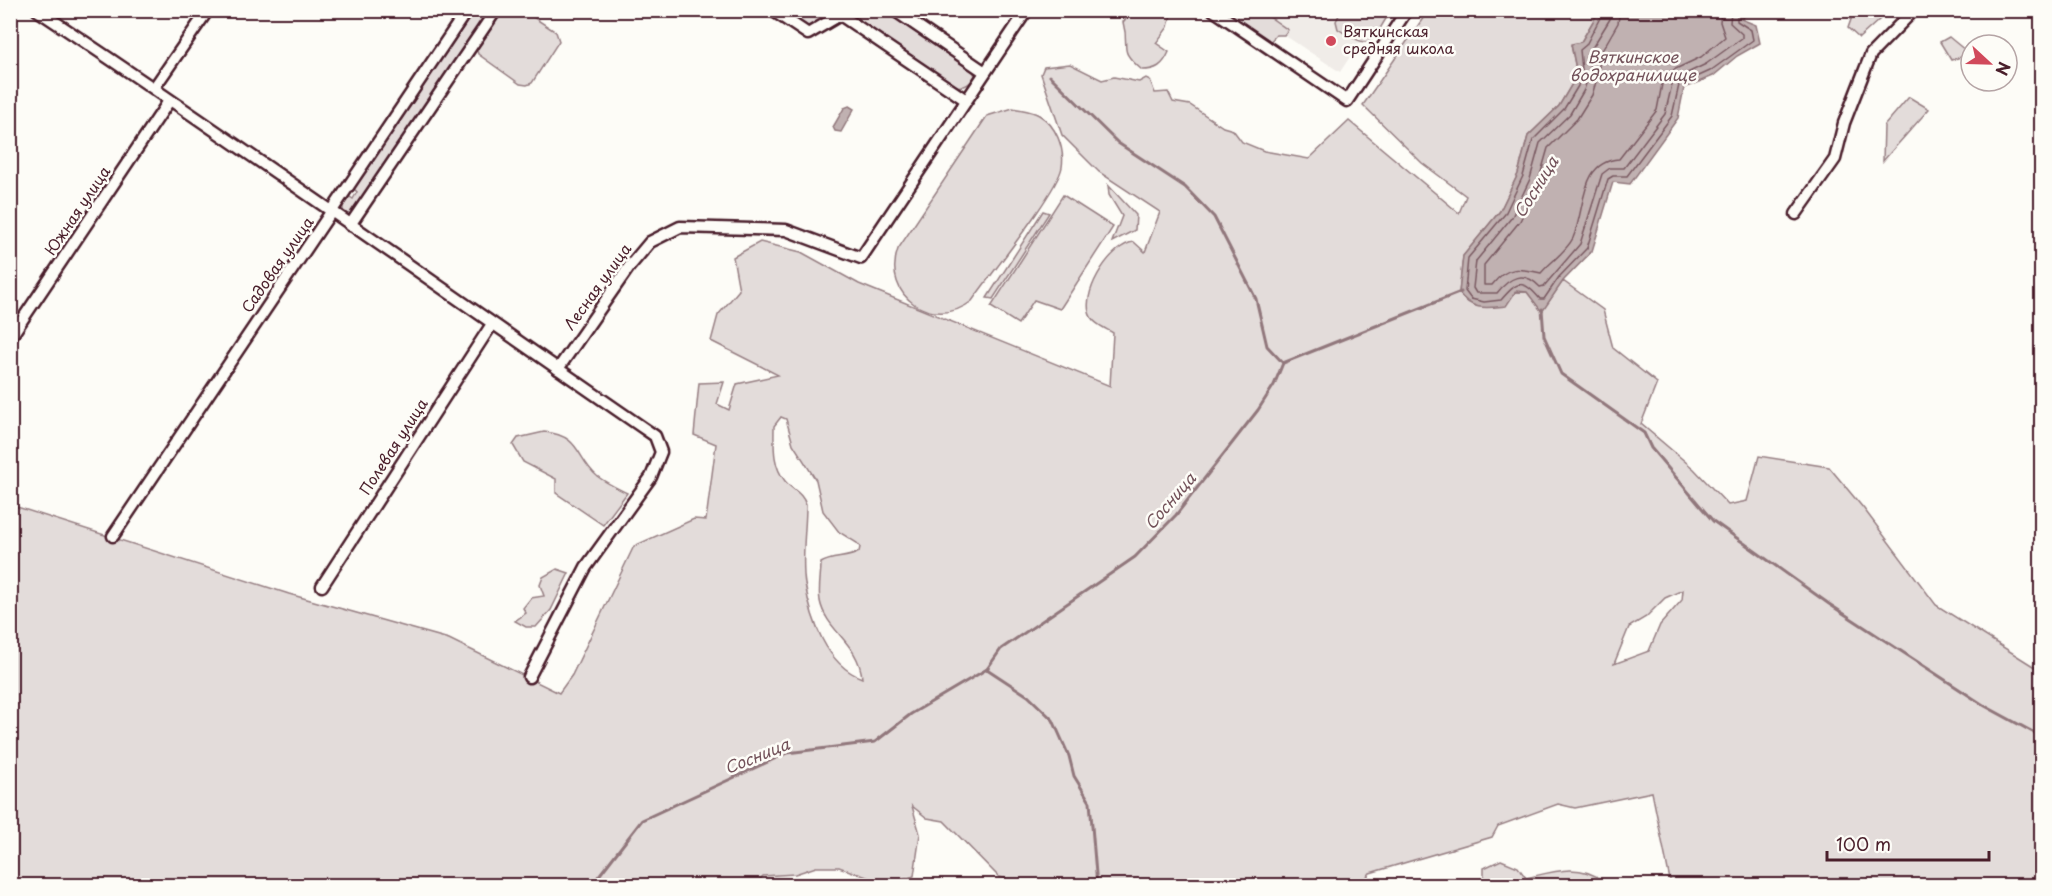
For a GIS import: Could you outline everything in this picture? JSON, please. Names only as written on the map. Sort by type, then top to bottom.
[{"type":"street","points":[[37,10],[154,88],[655,436],[661,452],[651,477],[586,567],[529,677]]},
{"type":"street","points":[[154,88],[208,10]]},
{"type":"street","name":"Садовая улица","points":[[113,536],[467,10]]},
{"type":"street","points":[[350,225],[496,10]]},
{"type":"street","points":[[772,10],[808,34],[837,13],[966,100]]},
{"type":"street","points":[[894,10],[985,72]]},
{"type":"street","name":"Лесная улица","points":[[558,369],[629,267],[650,242],[680,227],[786,230],[861,258],[1027,10]]},
{"type":"street","points":[[1212,10],[1347,101],[1407,10]]},
{"type":"street","points":[[1796,214],[1835,159],[1848,112],[1871,54],[1914,10]]},
{"type":"street","name":"Южная улица","points":[[10,338],[170,101]]},
{"type":"street","name":"Полевая улица","points":[[322,586],[492,324]]},
{"type":"shaded area","points":[[500,10],[524,11],[556,32],[559,41],[532,83],[527,85],[520,84],[478,54],[475,44]]},
{"type":"shaded area","points":[[1134,10],[1172,11],[1168,27],[1156,43],[1169,52],[1162,64],[1155,68],[1142,70],[1127,52],[1123,22]]},
{"type":"shaded area","points":[[1341,10],[1391,11],[1374,37],[1365,42],[1338,29],[1336,21]]},
{"type":"shaded area","points":[[1854,10],[1889,11],[1859,38],[1848,28]]},
{"type":"shaded area","points":[[474,11],[492,11],[353,214],[343,215],[343,202],[347,195],[353,199],[357,192],[353,188]]},
{"type":"shaded area","points":[[781,11],[828,11],[829,15],[821,21],[805,26]]},
{"type":"shaded area","points":[[839,11],[889,11],[972,67],[975,76],[970,83],[964,86],[950,86]]},
{"type":"shaded area","points":[[1221,11],[1261,11],[1288,30],[1284,35],[1276,35],[1269,43]]},
{"type":"shaded area","name":"Вяткинская средняя школа","points":[[1248,11],[1391,11],[1372,39],[1367,43],[1359,43],[1340,72]]},
{"type":"shaded area","points":[[1428,11],[1599,11],[1581,42],[1571,45],[1576,69],[1572,84],[1559,106],[1528,136],[1518,174],[1500,211],[1463,256],[1459,293],[1527,292],[1542,311],[1563,281],[1603,310],[1613,348],[1657,383],[1641,424],[1694,469],[1728,505],[1747,501],[1759,456],[1829,467],[1864,509],[1936,605],[2041,671],[2041,885],[1671,885],[1652,792],[1575,808],[1558,804],[1498,826],[1492,837],[1370,873],[1360,885],[1038,885],[999,877],[944,821],[927,818],[912,806],[920,834],[914,876],[889,885],[839,867],[816,867],[795,874],[763,876],[754,886],[11,886],[11,505],[289,594],[449,639],[559,693],[572,675],[634,546],[694,519],[706,520],[716,444],[694,435],[699,383],[724,382],[717,404],[729,410],[737,384],[778,375],[711,341],[718,315],[739,290],[733,257],[760,242],[801,252],[859,284],[1110,386],[1113,333],[1099,325],[1090,316],[1088,302],[1090,292],[1101,269],[1117,251],[1134,242],[1145,252],[1160,212],[1099,172],[1062,135],[1041,74],[1044,67],[1070,64],[1102,80],[1114,77],[1139,82],[1146,78],[1150,80],[1155,93],[1168,92],[1173,102],[1190,105],[1223,127],[1233,130],[1242,142],[1264,151],[1309,159],[1349,121],[1459,213],[1466,196],[1422,163],[1363,105]],"holes":[[[781,417],[786,419],[793,444],[816,480],[823,511],[839,532],[860,547],[859,552],[850,556],[821,563],[819,592],[823,611],[855,655],[862,678],[849,672],[830,652],[811,612],[804,574],[806,505],[802,497],[781,475],[775,455],[774,426]],[[1683,590],[1682,600],[1660,625],[1649,651],[1614,664],[1629,627],[1646,617],[1665,598]]]},
{"type":"shaded area","points":[[1949,37],[1959,45],[1959,58],[1951,60],[1940,42]]},
{"type":"shaded area","points":[[1909,97],[1929,109],[1883,161],[1884,126]]},
{"type":"shaded area","points":[[1013,108],[1039,115],[1055,131],[1061,145],[1063,160],[1058,179],[1037,213],[972,301],[957,309],[942,312],[927,310],[914,304],[897,282],[895,266],[898,249],[987,116]]},
{"type":"shaded area","points":[[1108,185],[1136,215],[1135,230],[1112,242],[1122,216],[1109,195]]},
{"type":"shaded area","points":[[1063,195],[1113,227],[1060,309],[1034,300],[1018,324],[991,307]]},
{"type":"shaded area","points":[[1043,211],[1049,213],[993,299],[987,298]]},
{"type":"shaded area","points":[[544,432],[556,434],[571,442],[597,476],[627,493],[603,525],[556,493],[556,479],[523,462],[513,445],[518,438]]},
{"type":"shaded area","points":[[557,569],[569,573],[551,610],[536,627],[526,627],[515,621],[526,613],[523,608],[531,598],[544,596],[540,585],[543,577]]},
{"type":"shaded area","points":[[1501,860],[1518,867],[1526,878],[1556,871],[1575,870],[1594,875],[1603,881],[1603,885],[1484,885],[1484,868]]},
{"type":"water","name":"Вяткинское водохранилище","points":[[1599,11],[1752,11],[1741,19],[1756,25],[1760,43],[1737,56],[1713,76],[1684,88],[1678,118],[1630,184],[1613,182],[1592,251],[1563,281],[1542,312],[1527,292],[1516,291],[1506,306],[1486,308],[1474,306],[1459,293],[1463,256],[1500,211],[1518,174],[1528,136],[1559,106],[1572,84],[1576,69],[1571,44],[1581,42]]},
{"type":"water","points":[[849,106],[854,109],[841,132],[835,131],[833,127],[844,108]]},
{"type":"waterway","points":[[1050,76],[1118,143],[1185,187],[1214,217],[1256,299],[1267,346],[1283,363]]},
{"type":"waterway","name":"Сосница","points":[[591,886],[642,820],[787,753],[875,742],[911,714],[987,669],[1001,649],[1135,557],[1176,515],[1258,410],[1274,385],[1283,363],[1461,292]]},
{"type":"waterway","points":[[1542,309],[1544,336],[1561,374],[1644,433],[1651,448],[1713,521],[1829,604],[1985,706],[2042,737]]},
{"type":"waterway","points":[[987,669],[1028,696],[1053,720],[1069,756],[1074,776],[1090,802],[1097,886]]},
{"type":"waterway","name":"Сосница","points":[[10,883],[15,886]]},
{"type":"place","name":"Вяткинская средняя школа","points":[[1331,41]]}]
